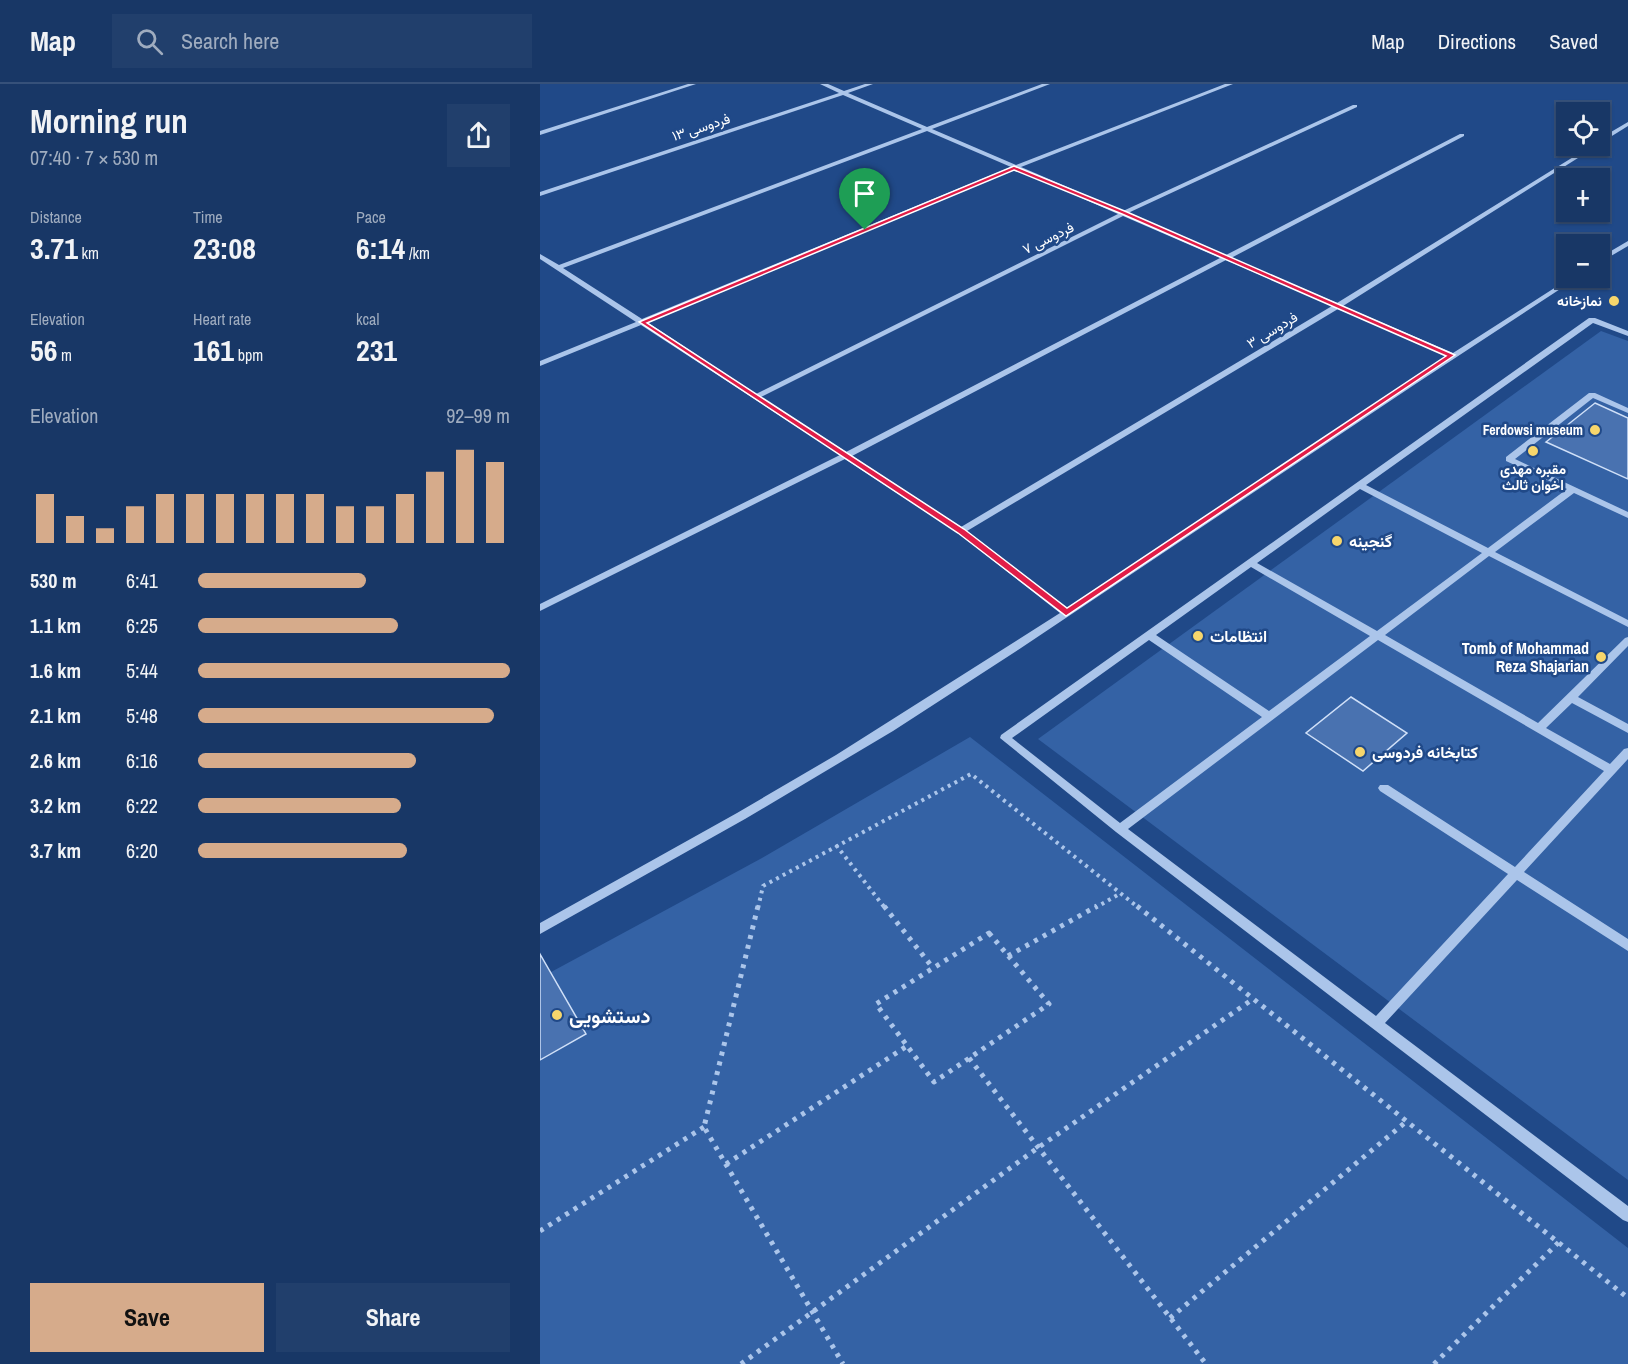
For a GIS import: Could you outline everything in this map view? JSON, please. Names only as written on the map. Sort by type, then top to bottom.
[{"type":"street","points":[[540,133],[693,84]]},
{"type":"street","points":[[823,84],[1451,355]]},
{"type":"street","name":"فردوسی ۱۳","points":[[540,194],[870,84]]},
{"type":"street","points":[[560,267],[1047,84]]},
{"type":"street","points":[[540,364],[1014,168],[1230,84]]},
{"type":"street","name":"فردوسی ۷","points":[[754,397],[1124,213],[1355,106]]},
{"type":"street","points":[[1610,135],[1628,124]]},
{"type":"street","points":[[540,608],[845,456],[1462,135]]},
{"type":"street","name":"فردوسی ۳","points":[[961,531],[1338,306],[1578,156]]},
{"type":"street","points":[[1610,254],[1628,243]]},
{"type":"street","points":[[540,256],[961,531],[1066,613]]},
{"type":"street","points":[[540,929],[782,794],[937,698],[1451,355],[1558,288]]},
{"type":"street","points":[[1627,333],[1592,320],[1005,738],[1120,829],[1628,1215]]},
{"type":"street","points":[[1628,411],[1592,395],[1509,459],[1628,515]]},
{"type":"street","points":[[1360,486],[1628,624]]},
{"type":"street","points":[[1120,829],[1573,489]]},
{"type":"street","points":[[1251,562],[1611,770]]},
{"type":"street","points":[[1149,635],[1270,717]]},
{"type":"street","points":[[1539,729],[1628,640]]},
{"type":"street","points":[[1570,697],[1628,729]]},
{"type":"street","points":[[1377,1023],[1628,752]]},
{"type":"street","points":[[1384,788],[1628,946]]},
{"type":"path","points":[[540,1231],[704,1127],[763,886],[971,774],[1628,1298]]},
{"type":"path","points":[[836,845],[933,968]]},
{"type":"path","points":[[1008,956],[1121,893]]},
{"type":"path","points":[[989,933],[1008,956],[1049,1004],[934,1082],[876,1004],[989,933]]},
{"type":"path","points":[[741,1364],[1039,1147],[1253,999]]},
{"type":"path","points":[[726,1164],[907,1046]]},
{"type":"path","points":[[969,1058],[1206,1364]]},
{"type":"path","points":[[1170,1318],[1407,1121]]},
{"type":"path","points":[[704,1127],[843,1364]]},
{"type":"path","points":[[1434,1364],[1559,1242]]},
{"type":"shaded area","points":[[1601,331],[1628,341],[1628,1180],[1038,739]]},
{"type":"shaded area","points":[[970,737],[1628,1248],[1628,1364],[540,1364],[540,978],[762,858]]},
{"type":"building","name":"Ferdowsi museum","points":[[1595,403],[1628,418],[1628,479],[1546,442]]},
{"type":"building","name":"کتابخانه فردوسی","points":[[1351,697],[1407,733],[1363,771],[1306,733]]},
{"type":"building","name":"دستشویی","points":[[540,954],[586,1034],[540,1060]]},
{"type":"place","name":"نمازخانه","points":[[1614,301]]},
{"type":"place","name":"Ferdowsi museum","points":[[1595,430]]},
{"type":"place","name":"مقبره مهدی اخوان ثالث","points":[[1533,451]]},
{"type":"place","name":"گنجینه","points":[[1337,541]]},
{"type":"place","name":"انتظامات","points":[[1198,636]]},
{"type":"place","name":"Tomb of Mohammad Reza Shajarian","points":[[1601,657]]},
{"type":"place","name":"کتابخانه فردوسی","points":[[1360,752]]},
{"type":"place","name":"دستشویی","points":[[557,1015]]},
{"type":"route","points":[[1014,168],[1124,213],[1451,355],[1066,613],[961,531],[642,322],[865,230],[1014,168]]}]
